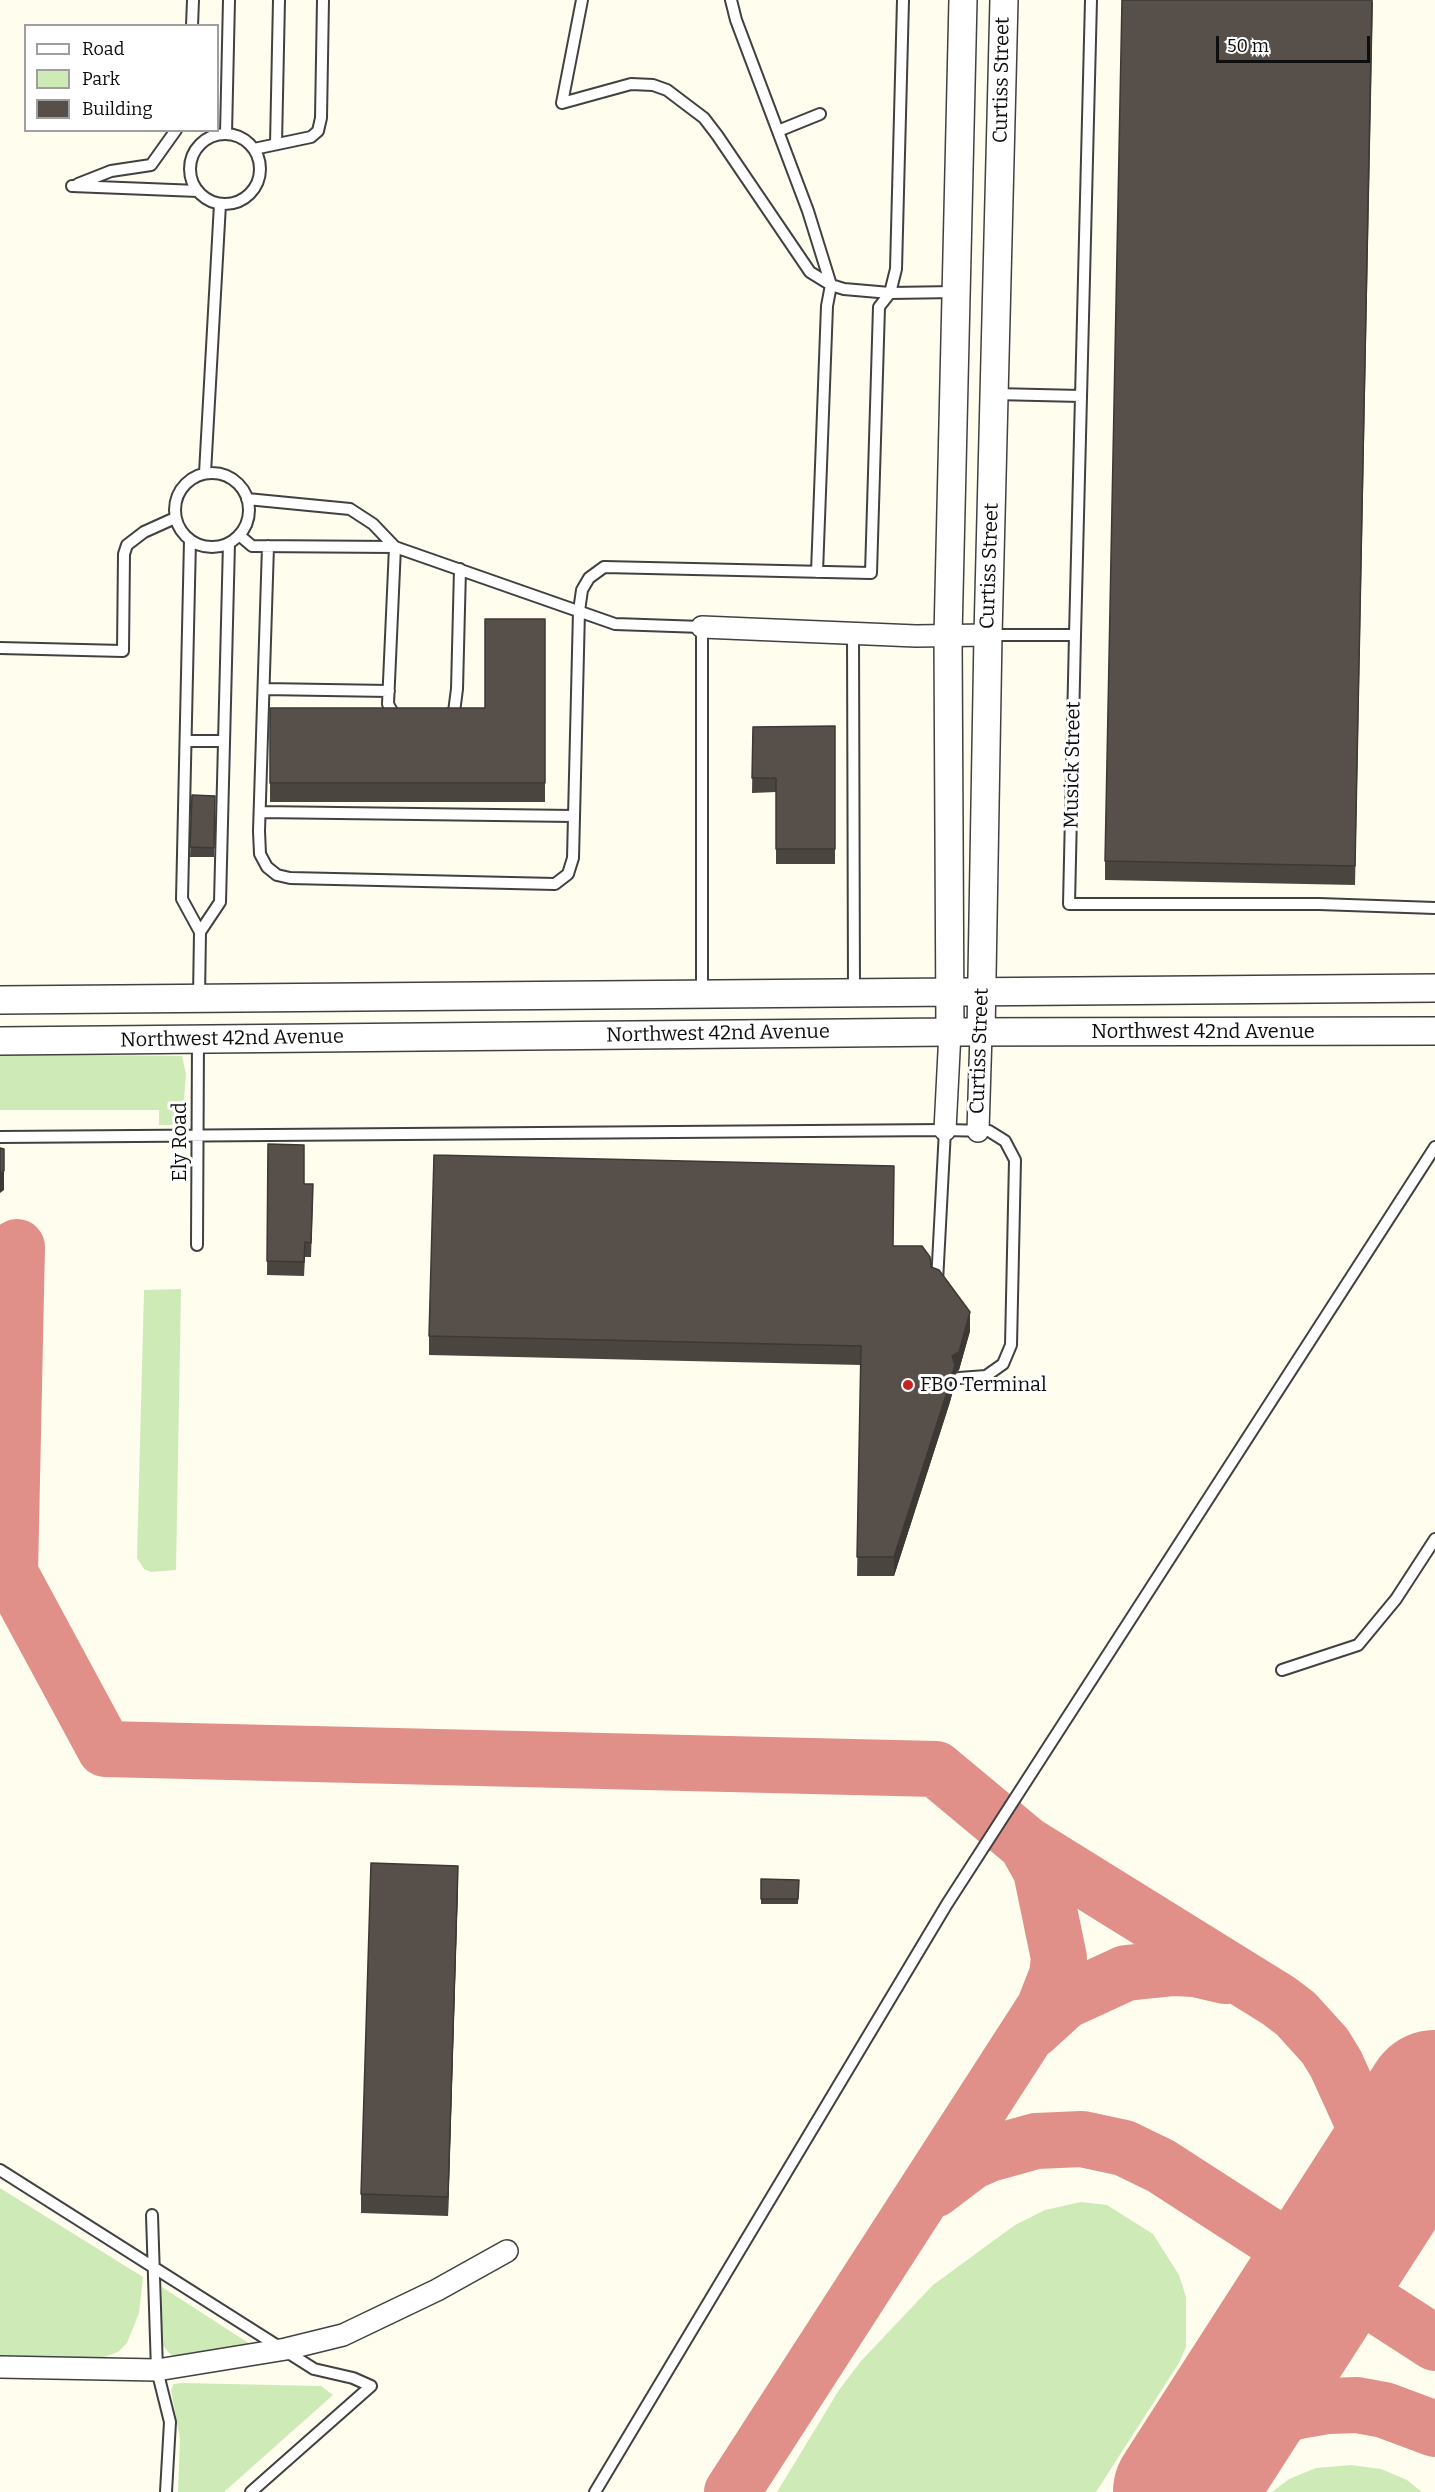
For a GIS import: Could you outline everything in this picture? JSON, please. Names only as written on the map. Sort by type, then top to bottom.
[{"type":"street","name":"Curtiss Street","points":[[945,1131],[950,1032],[948,636],[963,0]]},
{"type":"street","name":"Curtiss Street","points":[[978,1131],[1004,0]]},
{"type":"street","points":[[702,627],[948,636],[988,634]]},
{"type":"street","name":"Northwest 42nd Avenue","points":[[0,1000],[702,996],[854,992],[1435,988]]},
{"type":"street","points":[[198,1040],[199,998]]},
{"type":"street","name":"Northwest 42nd Avenue","points":[[0,1041],[950,1032],[1435,1031]]},
{"type":"street","points":[[0,2367],[157,2370],[286,2349],[342,2335],[437,2290],[507,2251]]},
{"type":"lane","points":[[192,24],[193,0]]},
{"type":"lane","points":[[226,134],[229,0]]},
{"type":"lane","points":[[276,144],[279,0]]},
{"type":"lane","points":[[254,148],[311,137],[318,131],[321,118],[323,0]]},
{"type":"lane","points":[[582,0],[562,103],[631,84],[654,85],[667,90],[704,118],[740,166],[805,265],[831,285],[855,291],[890,293],[956,292]]},
{"type":"lane","points":[[731,0],[736,21],[808,211],[831,285],[827,306],[818,572]]},
{"type":"lane","points":[[268,546],[260,812],[260,854],[267,867],[277,875],[525,885],[555,884],[568,874],[573,858],[579,611],[582,590],[589,578],[604,567],[871,573],[879,307],[890,293],[896,269],[903,0]]},
{"type":"lane","points":[[988,634],[1075,634],[1091,0]]},
{"type":"lane","points":[[778,131],[820,114]]},
{"type":"lane","points":[[175,132],[152,165],[111,171],[72,186],[198,191],[220,204],[232,204],[243,200],[258,182],[259,159],[254,148],[237,135],[226,134],[215,135],[197,148],[190,170],[198,191]]},
{"type":"lane","points":[[205,473],[220,204]]},
{"type":"lane","points":[[995,394],[1081,396]]},
{"type":"lane","points":[[205,473],[216,473],[236,482],[247,499],[247,518],[239,535],[229,543],[209,547],[190,540],[183,534],[175,518],[178,494],[194,477],[205,473]]},
{"type":"lane","points":[[247,499],[350,509],[374,524],[395,548],[388,704],[394,716],[412,720]]},
{"type":"lane","points":[[0,648],[123,651],[124,554],[127,545],[144,532],[175,518]]},
{"type":"lane","points":[[239,535],[252,546],[395,548],[615,624],[702,627],[702,996]]},
{"type":"lane","points":[[190,540],[182,899],[200,932],[199,998]]},
{"type":"lane","points":[[200,932],[220,902],[229,543]]},
{"type":"lane","points":[[432,719],[442,718],[454,712],[460,569]]},
{"type":"lane","points":[[853,633],[854,992]]},
{"type":"lane","name":"Musick Street","points":[[1075,634],[1069,904],[1319,904],[1435,908]]},
{"type":"lane","points":[[264,689],[389,691]]},
{"type":"lane","points":[[186,741],[224,741]]},
{"type":"lane","points":[[260,812],[574,816]]},
{"type":"lane","name":"Ely Road","points":[[197,1245],[198,1040]]},
{"type":"lane","points":[[937,1282],[945,1131]]},
{"type":"lane","points":[[0,1137],[198,1138],[989,1131],[1005,1142],[1015,1160],[1011,1345],[1003,1364],[986,1376],[959,1378]]},
{"type":"lane","points":[[595,2492],[947,1904],[1435,1147]]},
{"type":"lane","points":[[1282,1670],[1358,1645],[1396,1599],[1435,1539]]},
{"type":"lane","points":[[0,2170],[286,2349],[314,2369],[353,2378],[371,2386],[251,2492]]},
{"type":"lane","points":[[152,2215],[157,2370],[170,2422],[166,2492]]},
{"type":"green space","points":[[0,1054],[182,1056],[186,1074],[183,1112],[172,1125],[159,1125],[159,1110],[0,1110]]},
{"type":"green space","points":[[181,1289],[176,1570],[151,1572],[144,1569],[137,1558],[144,1290]]},
{"type":"green space","points":[[0,2188],[143,2277],[139,2313],[127,2343],[118,2352],[99,2359],[0,2357]]},
{"type":"green space","points":[[1081,2202],[1107,2205],[1153,2234],[1179,2275],[1186,2297],[1186,2347],[1179,2363],[1096,2492],[777,2492],[839,2390],[861,2361],[933,2285],[1015,2225],[1045,2210]]},
{"type":"green space","points":[[162,2287],[250,2344],[178,2357],[170,2354],[159,2341]]},
{"type":"green space","points":[[174,2384],[321,2386],[333,2395],[224,2492],[178,2492],[180,2439],[171,2390]]},
{"type":"green space","points":[[1351,2465],[1381,2469],[1407,2480],[1422,2492],[1272,2492],[1289,2479],[1316,2468]]},
{"type":"building","points":[[1122,0],[1372,0],[1355,866],[1105,861]]},
{"type":"building","points":[[485,619],[545,619],[545,783],[270,783],[270,708],[485,708]]},
{"type":"building","points":[[835,726],[835,849],[776,849],[776,778],[752,778],[753,727]]},
{"type":"building","points":[[192,795],[215,796],[214,848],[190,847]]},
{"type":"building","points":[[268,1144],[304,1145],[304,1184],[313,1184],[311,1243],[305,1242],[304,1262],[267,1261]]},
{"type":"building","points":[[0,1148],[4,1149],[4,1171],[0,1174]]},
{"type":"building","points":[[434,1155],[894,1166],[893,1246],[922,1246],[930,1257],[931,1267],[939,1270],[970,1312],[959,1352],[952,1356],[955,1365],[949,1386],[894,1557],[857,1557],[861,1346],[429,1336]]},
{"type":"building","points":[[371,1863],[458,1866],[448,2197],[361,2194]]},
{"type":"building","points":[[761,1879],[799,1880],[798,1899],[761,1899]]},
{"type":"taxiway","points":[[17,1247],[10,1573],[105,1749],[936,1769],[1026,1844],[1279,2001],[1296,2014],[1325,2046],[1336,2064],[1387,2176]]},
{"type":"taxiway","points":[[732,2492],[1044,2008],[1057,1975],[1059,1958],[1041,1871],[1026,1844]]},
{"type":"taxiway","points":[[1032,2031],[1065,2001],[1126,1973],[1174,1968],[1195,1969],[1225,1976]]},
{"type":"taxiway","points":[[934,2190],[971,2162],[989,2154],[1036,2141],[1082,2139],[1124,2148],[1161,2166],[1435,2343]]},
{"type":"taxiway","points":[[1192,2478],[1246,2432],[1268,2419],[1299,2411],[1328,2406],[1357,2405],[1384,2410],[1435,2429]]},
{"type":"runway","points":[[1183,2492],[1435,2100]]},
{"type":"place","name":"FBO Terminal","points":[[908,1385]]}]
